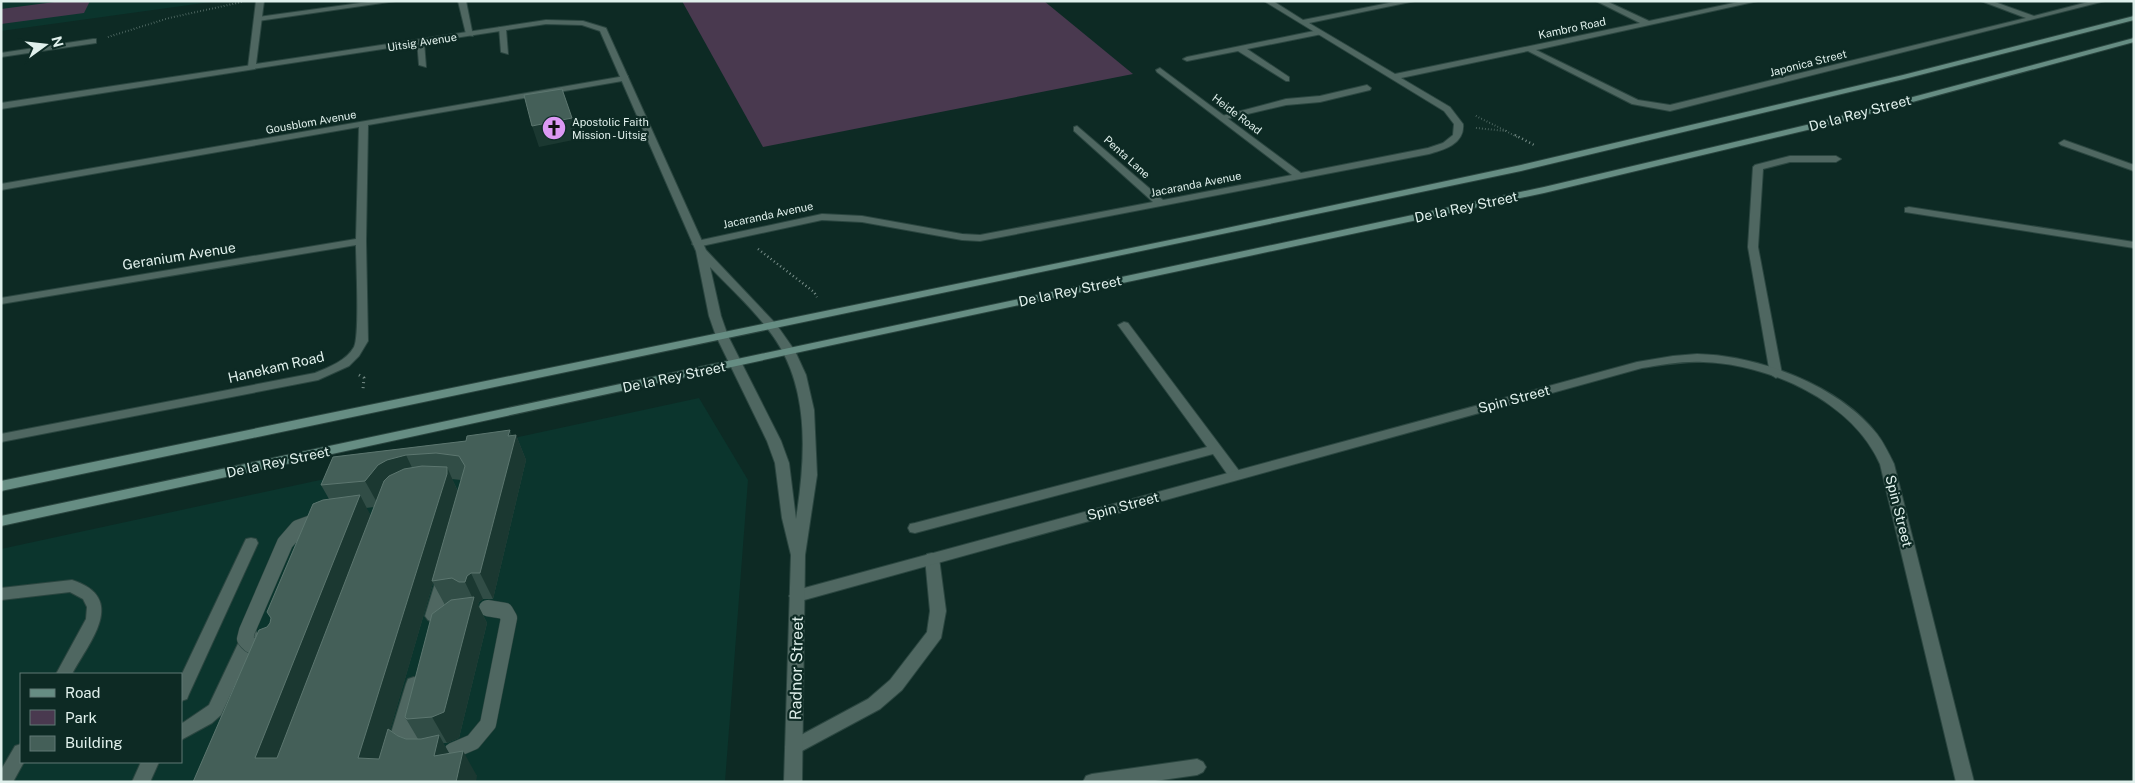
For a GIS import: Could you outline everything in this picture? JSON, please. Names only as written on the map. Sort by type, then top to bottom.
[{"type":"main road","name":"De la Rey Street","points":[[1,486],[1521,168],[1904,77],[2134,18]]},
{"type":"main road","name":"De la Rey Street","points":[[1,521],[1544,190],[1821,124],[2134,40]]},
{"type":"street","points":[[252,67],[260,1]]},
{"type":"street","points":[[258,19],[393,1]]},
{"type":"street","points":[[462,1],[470,34]]},
{"type":"street","name":"Jacaranda Avenue","points":[[699,247],[822,217],[862,219],[948,235],[980,238],[1429,151],[1446,146],[1457,137],[1460,128],[1454,115],[1447,109],[1267,1]]},
{"type":"street","points":[[1302,22],[1412,1]]},
{"type":"street","points":[[1599,1],[1649,24]]},
{"type":"street","name":"Kambro Road","points":[[1394,78],[1754,1]]},
{"type":"street","points":[[1984,1],[2034,18]]},
{"type":"street","name":"Japonica Street","points":[[1529,49],[1635,102],[1670,108],[2102,1]]},
{"type":"street","name":"Uitsig Avenue","points":[[1,106],[502,29],[556,22],[593,25],[603,30],[608,37],[699,247],[715,316],[735,363]]},
{"type":"street","points":[[502,29],[505,52]]},
{"type":"street","points":[[1187,59],[1319,32]]},
{"type":"street","points":[[1,55],[92,41]]},
{"type":"street","points":[[420,42],[423,65]]},
{"type":"street","points":[[1241,49],[1286,78]]},
{"type":"street","name":"Heide Road","points":[[1160,70],[1299,176]]},
{"type":"street","name":"Gousblom Avenue","points":[[1,187],[625,78]]},
{"type":"street","points":[[1222,117],[1286,102],[1320,99],[1367,88]]},
{"type":"street","name":"Hanekam Road","points":[[1,438],[308,378],[330,371],[355,354],[362,341],[361,241],[364,124]]},
{"type":"street","name":"Penta Lane","points":[[1077,129],[1160,204]]},
{"type":"street","points":[[2064,143],[2134,168]]},
{"type":"street","points":[[1776,374],[1753,247],[1758,167],[1790,158],[1836,159]]},
{"type":"street","points":[[1909,210],[2134,245]]},
{"type":"street","name":"Geranium Avenue","points":[[1,301],[361,241]]},
{"type":"street","name":"Uitsig Avenue","points":[[699,247],[772,326],[789,351]]},
{"type":"street","points":[[1124,326],[1235,475]]},
{"type":"street","name":"Radnor Street","points":[[789,351],[800,375],[808,410],[810,475],[798,554],[793,782]]},
{"type":"street","name":"Spin Street","points":[[797,596],[1235,475],[1662,361],[1705,358],[1731,361],[1776,374],[1812,390],[1849,415],[1878,444],[1887,464],[1965,782]]},
{"type":"street","name":"Radnor Street","points":[[735,363],[774,441],[782,463],[789,518],[798,554]]},
{"type":"street","points":[[915,528],[1216,449]]},
{"type":"street","points":[[182,732],[206,718],[215,710],[235,670],[247,643],[290,542],[307,528],[329,522],[307,524],[298,528],[290,536],[247,631],[245,639],[247,643],[248,645],[253,647],[278,645]]},
{"type":"street","points":[[182,692],[251,543]]},
{"type":"street","points":[[794,747],[874,704],[896,685],[934,634],[938,611],[932,558]]},
{"type":"street","points":[[385,782],[422,672],[409,746],[412,751],[419,755],[462,754],[471,748],[479,730],[502,621],[499,617],[473,614],[447,625],[434,627],[449,562]]},
{"type":"street","points":[[1,594],[72,586],[89,595],[95,607],[94,619],[65,673]]},
{"type":"street","points":[[4,782],[20,753]]},
{"type":"street","points":[[141,782],[150,763]]},
{"type":"street","points":[[1092,782],[1196,767]]},
{"type":"path","points":[[92,41],[169,18],[246,1]]},
{"type":"path","points":[[1475,115],[1543,150]]},
{"type":"path","points":[[1476,128],[1506,131]]},
{"type":"path","points":[[754,247],[814,292],[817,297]]},
{"type":"path","points":[[354,373],[364,378],[363,389]]},
{"type":"shaded area","points":[[1,1],[218,1],[1,31]]},
{"type":"shaded area","points":[[699,398],[748,480],[725,782],[1,782],[1,549]]},
{"type":"green space","points":[[62,1],[90,1],[84,13],[1,24],[1,9]]},
{"type":"green space","points":[[682,1],[1044,1],[1133,74],[763,147]]},
{"type":"building","points":[[562,89],[572,118],[532,126],[524,95]]},
{"type":"building","points":[[510,430],[508,436],[516,435],[480,573],[471,573],[467,576],[465,582],[459,582],[452,578],[432,581],[465,466],[459,456],[436,453],[406,455],[387,460],[378,465],[365,481],[321,485],[333,457],[466,441],[467,436]]},
{"type":"building","points":[[422,466],[447,467],[447,474],[358,758],[379,759],[388,729],[406,739],[421,739],[439,735],[434,756],[463,751],[456,782],[193,782],[259,630],[267,627],[270,623],[271,618],[267,612],[313,504],[323,500],[360,495],[255,758],[277,758],[384,481],[389,476],[404,469]]},
{"type":"building","points":[[474,597],[444,712],[432,717],[407,719],[405,717],[432,614],[451,600]]},
{"type":"place","name":"Apostolic Faith Mission - Uitsig","points":[[554,128]]}]
